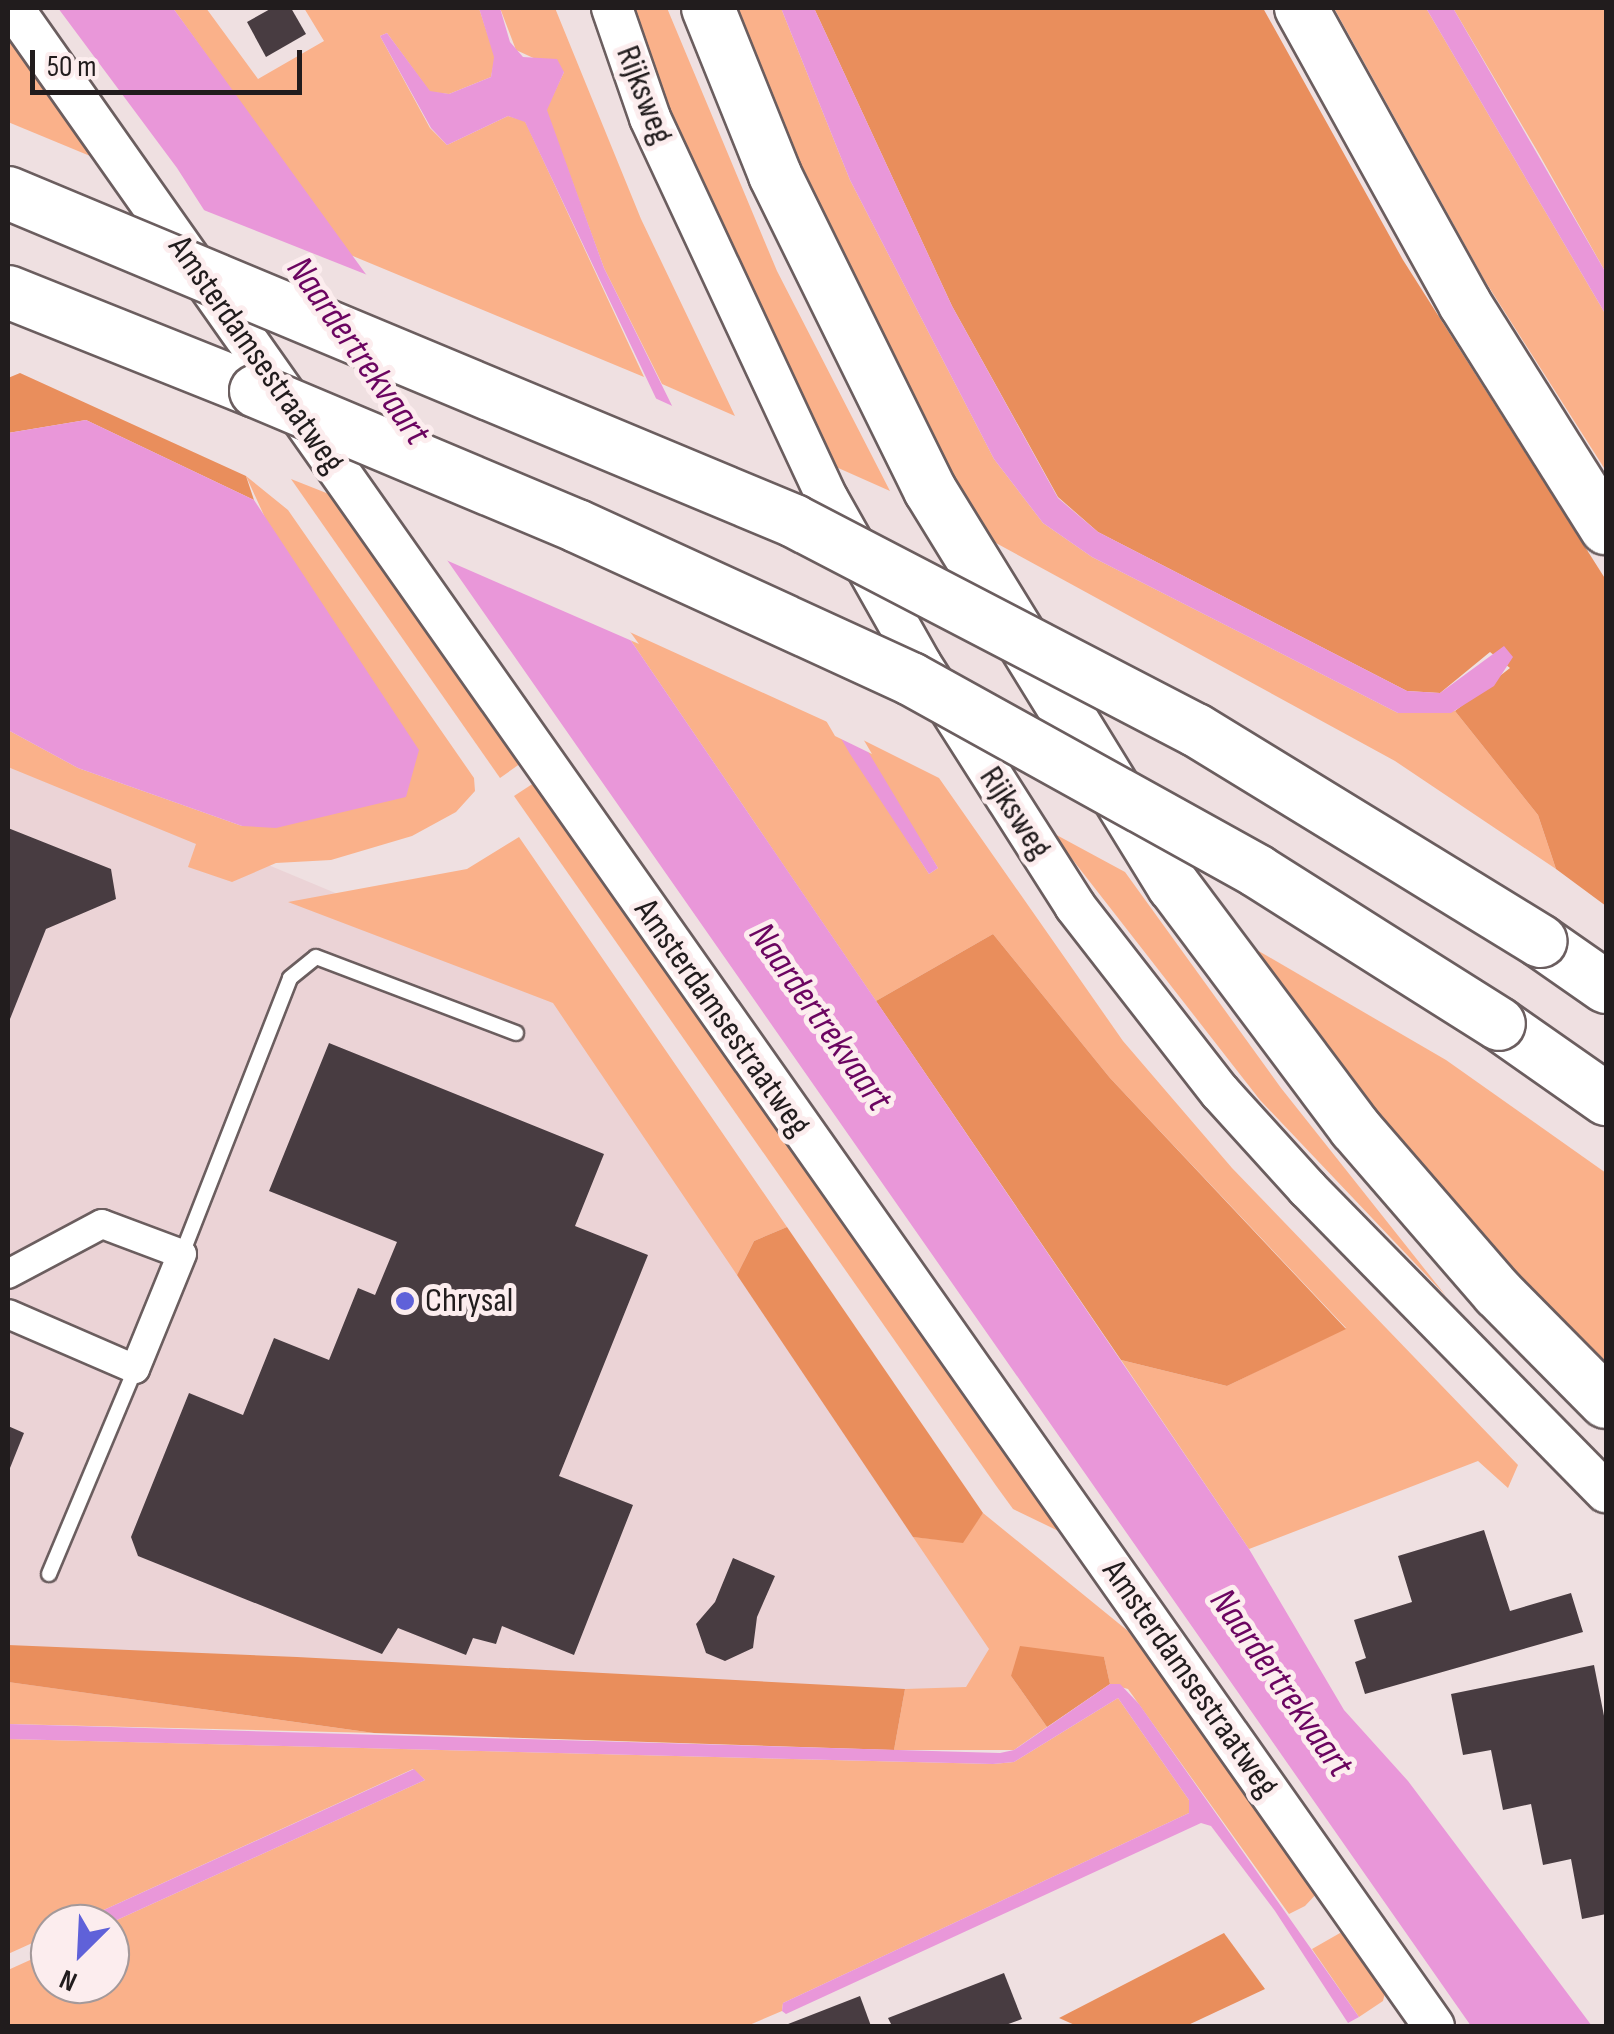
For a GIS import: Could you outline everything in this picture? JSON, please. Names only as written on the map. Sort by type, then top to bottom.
[{"type":"highway","points":[[708,8],[775,176],[930,490],[1164,870],[1355,1128],[1498,1294],[1606,1402]]},
{"type":"highway","points":[[1301,8],[1465,304],[1606,528]]},
{"type":"highway","points":[[8,193],[794,521],[1196,730],[1540,941],[1606,987]]},
{"type":"highway","points":[[8,292],[577,526],[927,688],[1256,871],[1500,1024],[1606,1099]]},
{"type":"highway","points":[[8,326],[256,391]]},
{"type":"street","name":"Amsterdamsestraatweg","points":[[13,8],[1434,2026]]},
{"type":"street","name":"Rijksweg","points":[[612,8],[650,118],[828,499],[920,664],[1075,906],[1232,1106],[1402,1290],[1606,1492]]},
{"type":"street","points":[[8,1274],[102,1224],[182,1254],[135,1369],[8,1314]]},
{"type":"lane","points":[[182,1254],[290,978],[316,957],[516,1032]]},
{"type":"lane","points":[[48,1574],[135,1369]]},
{"type":"shaded area","points":[[173,8],[206,8],[258,79],[324,41],[304,8],[479,8],[495,57],[491,77],[449,94],[430,92],[387,33],[380,36],[430,128],[447,145],[508,116],[525,121],[644,377],[348,254]]},
{"type":"shaded area","points":[[500,8],[555,8],[641,219],[735,416],[662,384],[604,268],[546,110],[564,72],[516,50]]},
{"type":"shaded area","points":[[629,8],[667,8],[777,271],[890,491],[836,467],[683,146]]},
{"type":"shaded area","points":[[733,8],[781,8],[850,180],[994,459],[1043,523],[1092,557],[1398,713],[1455,711],[1538,815],[1556,869],[1395,761],[983,536],[797,165]]},
{"type":"shaded area","points":[[814,8],[1263,8],[1403,260],[1606,580],[1606,906],[1556,869],[1538,815],[1455,711],[1510,668],[1490,652],[1440,693],[1407,691],[1098,532],[1058,497],[952,306]]},
{"type":"shaded area","points":[[1334,8],[1426,8],[1606,315],[1606,471],[1485,281]]},
{"type":"shaded area","points":[[1453,8],[1606,8],[1606,273],[1539,154]]},
{"type":"shaded area","points":[[8,24],[107,163],[8,122]]},
{"type":"shaded area","points":[[20,373],[246,476],[254,500],[86,420],[8,433],[8,378]]},
{"type":"shaded area","points":[[246,476],[288,510],[474,778],[475,791],[456,812],[412,836],[331,860],[276,863],[232,882],[188,867],[196,844],[8,767],[8,730],[78,768],[242,826],[267,522]]},
{"type":"shaded area","points":[[291,479],[339,498],[524,761],[500,778]]},
{"type":"shaded area","points":[[623,629],[834,725],[929,874],[938,868],[855,736],[939,778],[1123,1041],[1232,1168],[1518,1465],[1508,1488],[1478,1461],[1249,1549],[1121,1360],[1227,1386],[1346,1328],[1110,1078],[993,934],[876,1001]]},
{"type":"shaded area","points":[[8,756],[548,982],[998,1622],[988,1695],[8,1713]]},
{"type":"shaded area","points":[[537,781],[1075,1539],[1013,1509],[997,1487],[514,796]]},
{"type":"shaded area","points":[[1051,832],[1125,872],[1281,1088],[1446,1296],[1260,1100]]},
{"type":"shaded area","points":[[519,837],[787,1227],[754,1241],[737,1275],[553,1003],[288,902],[467,869]]},
{"type":"shaded area","points":[[993,934],[1110,1078],[1346,1329],[1227,1386],[1121,1360],[876,1001]]},
{"type":"shaded area","points":[[1238,939],[1446,1060],[1606,1173],[1606,1369],[1412,1160]]},
{"type":"shaded area","points":[[787,1227],[983,1513],[963,1543],[913,1537],[737,1275],[754,1241]]},
{"type":"shaded area","points":[[983,1513],[1128,1631],[1319,1891],[1305,1906],[1289,1914],[1128,1689],[1110,1684],[1104,1657],[1011,1676],[1047,1727],[1014,1750],[894,1750],[905,1689],[966,1687],[989,1649],[913,1537],[962,1542]]},
{"type":"shaded area","points":[[8,1645],[905,1689],[894,1750],[374,1733],[8,1682]]},
{"type":"shaded area","points":[[1020,1646],[1104,1657],[1110,1684],[1047,1727],[1011,1676]]},
{"type":"shaded area","points":[[8,1682],[374,1733],[8,1724]]},
{"type":"shaded area","points":[[1118,1698],[1189,1800],[1189,1813],[783,2003],[782,2011],[747,2026],[8,2026],[8,1970],[30,1960],[30,2004],[130,2004],[130,1914],[425,1780],[413,1769],[117,1904],[30,1904],[30,1944],[8,1954],[8,1739],[1014,1762]]},
{"type":"shaded area","points":[[1224,1933],[1265,1989],[1186,2026],[1077,2026],[1059,2018]]},
{"type":"shaded area","points":[[1340,1933],[1354,1935],[1388,1981],[1383,2001],[1359,2017],[1312,1949]]},
{"type":"water","name":"Naardertrekvaart","points":[[58,8],[173,8],[623,629],[1249,1549],[1344,1710],[1408,1781],[1592,2026],[1471,2026],[440,550],[303,364],[177,168]]},
{"type":"water","points":[[479,8],[500,8],[510,42],[523,57],[557,59],[564,72],[547,110],[604,268],[726,515],[938,868],[929,874],[850,754],[707,506],[525,122],[508,116],[447,145],[431,128],[380,36],[387,33],[430,91],[449,94],[491,77],[494,57]]},
{"type":"water","points":[[781,8],[814,8],[952,306],[1058,498],[1098,532],[1407,691],[1440,693],[1504,646],[1513,657],[1494,686],[1451,713],[1398,713],[1092,557],[1043,523],[994,459],[850,180]]},
{"type":"water","points":[[1426,8],[1453,8],[1606,273],[1606,315]]},
{"type":"water","points":[[86,420],[254,500],[419,750],[406,797],[276,828],[242,826],[78,768],[8,730],[8,433]]},
{"type":"water","points":[[1110,1684],[1120,1684],[1139,1704],[1359,2017],[1348,2023],[1275,1911],[1211,1826],[1201,1823],[786,2014],[782,2011],[783,2003],[1189,1813],[1189,1800],[1118,1698],[1014,1762],[993,1764],[8,1739],[8,1724],[1000,1753],[1014,1750]]},
{"type":"water","points":[[414,1769],[425,1780],[130,1914],[130,1904],[117,1904]]},
{"type":"pier","points":[[196,207],[370,276],[639,644],[439,557],[299,367]]},
{"type":"pier","points":[[646,394],[679,409],[730,513],[872,754],[835,736],[703,509]]},
{"type":"building","points":[[272,8],[291,8],[306,34],[266,57],[247,22]]},
{"type":"building","points":[[8,828],[111,869],[116,899],[46,929],[8,1024]]},
{"type":"building","points":[[329,1043],[604,1154],[575,1226],[648,1255],[559,1476],[633,1505],[574,1655],[502,1626],[496,1644],[473,1638],[466,1655],[398,1628],[382,1654],[138,1556],[131,1537],[189,1393],[243,1415],[274,1338],[329,1360],[358,1288],[375,1295],[397,1242],[269,1191]]},
{"type":"building","points":[[8,1426],[24,1433],[8,1473]]},
{"type":"building","points":[[1484,1530],[1510,1611],[1571,1593],[1583,1632],[1365,1694],[1355,1662],[1366,1658],[1354,1620],[1412,1602],[1398,1556]]},
{"type":"building","points":[[733,1558],[775,1576],[757,1617],[753,1648],[725,1661],[706,1653],[696,1624],[715,1602]]},
{"type":"building","points":[[1594,1665],[1606,1726],[1606,1914],[1582,1919],[1571,1859],[1543,1865],[1531,1804],[1503,1810],[1491,1750],[1463,1755],[1451,1694]]},
{"type":"building","points":[[1004,1973],[1022,2019],[1003,2026],[892,2026],[888,2018]]},
{"type":"building","points":[[860,1996],[871,2026],[783,2026]]},
{"type":"place","name":"Chrysal","points":[[405,1301]]}]
